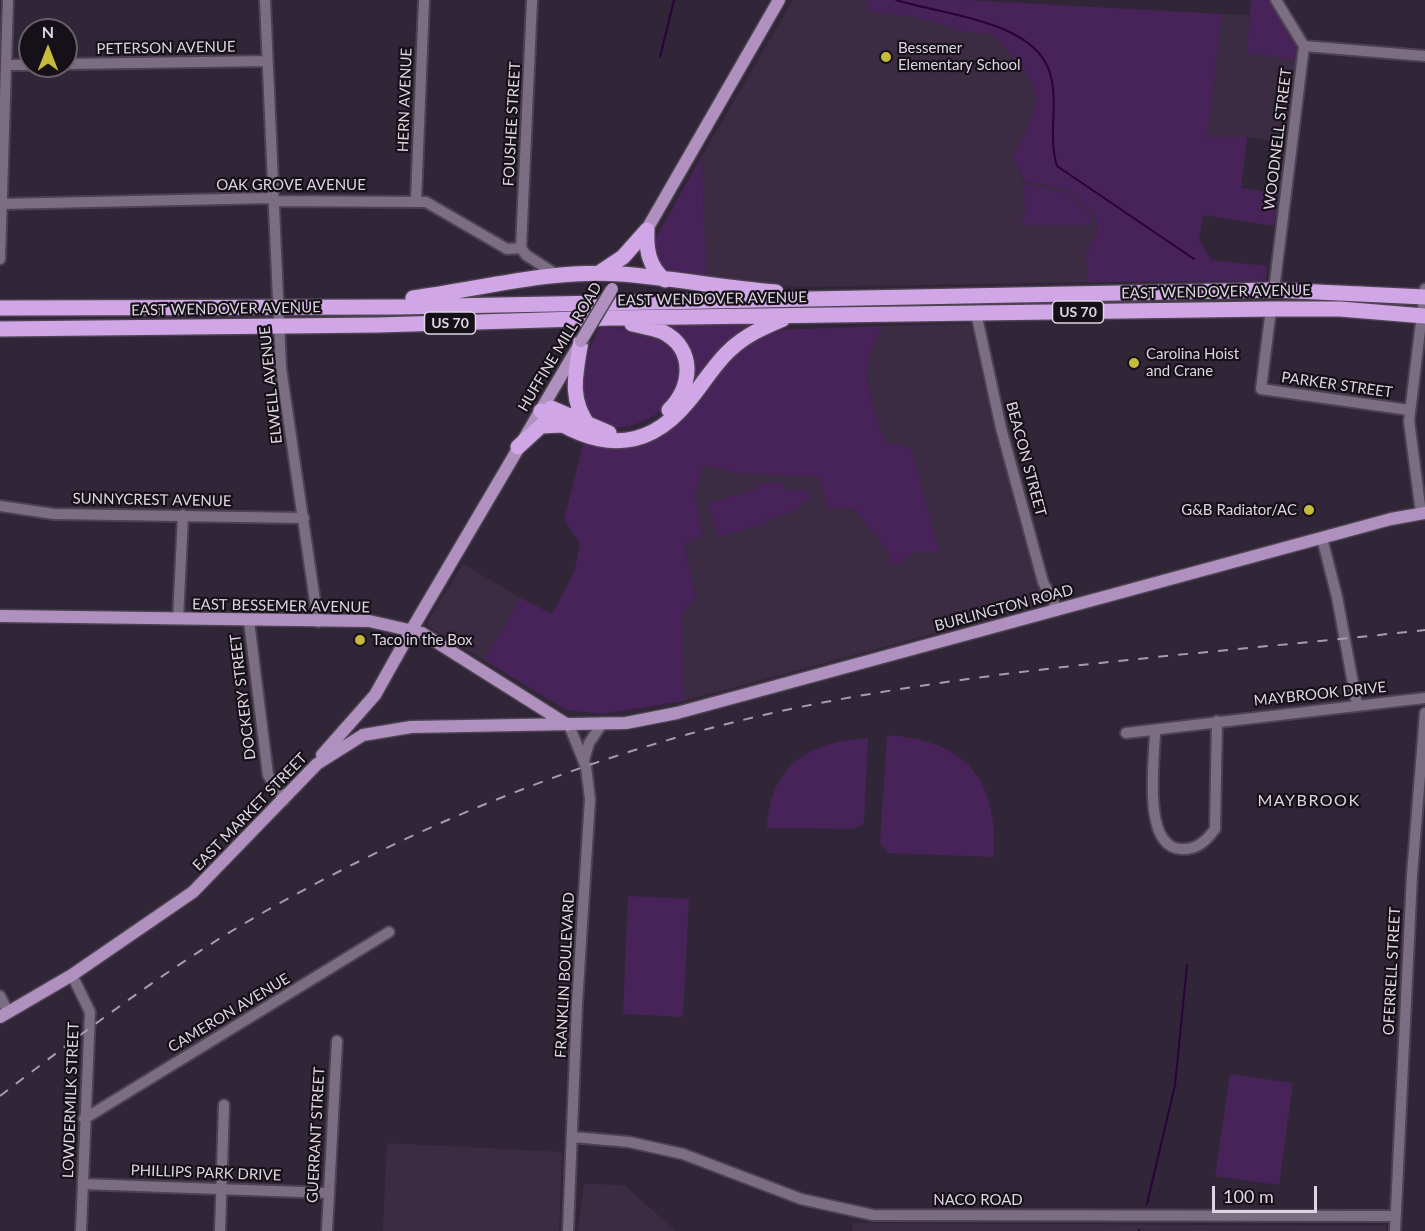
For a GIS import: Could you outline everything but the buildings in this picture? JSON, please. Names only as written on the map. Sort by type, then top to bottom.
[{"type":"highway","points":[[596,274],[622,258],[647,230]]},
{"type":"highway","points":[[647,230],[648,258],[658,274],[665,280]]},
{"type":"highway","points":[[347,307],[558,276],[596,274],[621,274],[851,299]]},
{"type":"highway","name":"EAST WENDOVER AVENUE","points":[[0,308],[347,307],[1274,290],[1425,295]]},
{"type":"highway","name":"EAST WENDOVER AVENUE","points":[[0,328],[279,326],[611,318],[1271,309],[1340,309],[1423,316]]},
{"type":"highway","points":[[542,407],[562,425],[589,437],[614,442],[650,434],[672,419],[729,351],[744,338],[791,315]]},
{"type":"highway","points":[[542,407],[589,426],[617,433],[641,428],[656,421],[675,403],[687,382],[688,361],[682,348],[663,332],[611,318]]},
{"type":"highway","points":[[581,341],[574,386],[575,400],[580,414],[589,426]]},
{"type":"highway","points":[[518,447],[541,426],[562,425]]},
{"type":"main road","name":"HUFFINE MILL ROAD","points":[[317,764],[322,754],[355,719],[388,674],[412,629],[647,230],[779,0]]},
{"type":"main road","name":"BURLINGTON ROAD","points":[[596,725],[677,714],[1057,609],[1423,513]]},
{"type":"main road","name":"EAST BESSEMER AVENUE","points":[[0,616],[369,621],[412,629],[473,663],[569,725]]},
{"type":"main road","points":[[359,737],[365,706]]},
{"type":"main road","points":[[355,719],[359,737]]},
{"type":"main road","name":"EAST MARKET STREET","points":[[4,1015],[72,975],[193,892],[317,764],[359,737],[411,727],[596,725]]},
{"type":"street","points":[[0,259],[8,0]]},
{"type":"street","name":"ELWELL AVENUE","points":[[265,0],[276,201],[279,326],[284,391],[318,622]]},
{"type":"street","name":"HERN AVENUE","points":[[416,200],[424,0]]},
{"type":"street","name":"FOUSHEE STREET","points":[[521,248],[532,0]]},
{"type":"street","points":[[1276,0],[1304,46],[1425,56]]},
{"type":"street","name":"WOODNELL STREET","points":[[1274,290],[1304,46]]},
{"type":"street","name":"PETERSON AVENUE","points":[[78,64],[267,60]]},
{"type":"street","points":[[7,65],[18,65]]},
{"type":"street","name":"OAK GROVE AVENUE","points":[[1,204],[270,198],[276,201],[416,200],[446,212],[507,249],[521,248],[526,255],[558,276]]},
{"type":"street","points":[[1423,513],[1410,434],[1409,410],[1425,295]]},
{"type":"street","name":"PARKER STREET","points":[[1271,309],[1261,389],[1409,410]]},
{"type":"street","name":"BEACON STREET","points":[[976,313],[1007,450],[1043,582],[1057,609]]},
{"type":"street","name":"SUNNYCREST AVENUE","points":[[0,506],[54,514],[304,518]]},
{"type":"street","points":[[178,619],[183,515]]},
{"type":"street","points":[[1322,538],[1337,597],[1357,705]]},
{"type":"street","name":"DOCKERY STREET","points":[[249,621],[268,775],[284,800]]},
{"type":"street","name":"MAYBROOK DRIVE","points":[[1126,734],[1217,721],[1425,698]]},
{"type":"street","name":"OFERRELL STREET","points":[[1395,1231],[1412,875],[1425,713]]},
{"type":"street","points":[[1155,730],[1154,821],[1156,829],[1166,844],[1180,849],[1195,848],[1206,841],[1215,829],[1217,721]]},
{"type":"street","name":"FRANKLIN BOULEVARD","points":[[568,1231],[577,1004],[590,799],[584,760],[569,725]]},
{"type":"street","points":[[584,760],[596,725]]},
{"type":"street","name":"CAMERON AVENUE","points":[[84,1119],[389,932]]},
{"type":"street","name":"LOWDERMILK STREET","points":[[72,975],[90,1012],[81,1231]]},
{"type":"street","points":[[0,996],[4,1015]]},
{"type":"street","name":"GUERRANT STREET","points":[[327,1231],[337,1041]]},
{"type":"street","points":[[220,1231],[224,1105]]},
{"type":"street","name":"NACO ROAD","points":[[573,1137],[629,1143],[683,1154],[801,1199],[873,1215],[1395,1216]]},
{"type":"street","name":"PHILLIPS PARK DRIVE","points":[[83,1184],[328,1193]]},
{"type":"shaded area","points":[[793,0],[868,0],[867,11],[920,18],[963,32],[993,34],[1031,80],[1037,100],[1033,121],[1013,156],[1023,181],[1067,190],[1096,218],[1097,232],[1086,252],[1087,282],[798,287],[706,278],[702,156]]},
{"type":"shaded area","points":[[868,0],[966,0],[1222,14],[1207,137],[1247,137],[1241,188],[1279,194],[1274,226],[1203,215],[1199,239],[1211,260],[1267,266],[1266,278],[1262,281],[1087,282],[1086,252],[1097,232],[1096,218],[1067,190],[1024,181],[1013,156],[1025,134],[1035,103],[1034,91],[1021,67],[993,34],[963,32],[920,18],[867,11]]},
{"type":"shaded area","points":[[1251,0],[1270,0],[1296,39],[1297,60],[1247,53]]},
{"type":"shaded area","points":[[1222,14],[1250,15],[1247,53],[1297,60],[1286,143],[1247,137],[1207,137]]},
{"type":"shaded area","points":[[702,156],[706,278],[671,273],[662,267],[657,262],[654,241]]},
{"type":"shaded area","points":[[1024,184],[1068,193],[1091,216],[1091,225],[1020,225],[1025,214]]},
{"type":"shaded area","points":[[697,322],[761,322],[688,395],[692,381],[667,330],[667,325]]},
{"type":"shaded area","points":[[970,324],[992,420],[1037,584],[1045,600],[1043,604],[683,701],[682,615],[696,596],[684,542],[703,537],[695,496],[703,465],[739,473],[818,477],[828,507],[853,509],[901,562],[914,552],[869,390],[867,364],[871,345],[884,326]]},
{"type":"shaded area","points":[[884,326],[870,357],[868,384],[871,397],[885,442],[911,448],[939,552],[914,552],[901,562],[891,564],[887,549],[854,509],[828,508],[818,477],[739,473],[703,465],[695,496],[703,537],[684,543],[696,596],[682,615],[683,701],[602,714],[566,710],[484,660],[521,598],[552,614],[574,572],[580,544],[564,520],[584,441],[646,441],[739,348],[772,330]]},
{"type":"shaded area","points":[[600,327],[628,329],[649,334],[666,341],[676,351],[684,372],[664,408],[649,419],[630,426],[610,427],[600,424],[587,415],[583,370]]},
{"type":"shaded area","points":[[784,482],[785,491],[808,489],[810,499],[789,513],[767,519],[765,524],[717,537],[708,503],[757,489],[757,484]]},
{"type":"shaded area","points":[[463,564],[521,598],[484,660],[428,626],[428,621]]},
{"type":"shaded area","points":[[887,735],[938,745],[957,755],[972,769],[983,785],[990,805],[994,829],[994,857],[888,853],[880,843]]},
{"type":"shaded area","points":[[868,738],[864,823],[855,829],[767,828],[770,806],[776,788],[785,772],[796,760],[827,745]]},
{"type":"shaded area","points":[[628,896],[689,899],[683,1017],[623,1014]]},
{"type":"shaded area","points":[[1230,1074],[1293,1083],[1279,1185],[1215,1176]]},
{"type":"shaded area","points":[[387,1143],[562,1152],[559,1231],[383,1231]]},
{"type":"shaded area","points":[[584,1184],[624,1185],[676,1231],[578,1231]]},
{"type":"shaded area","points":[[853,1223],[1386,1226],[1386,1231],[852,1231]]},
{"type":"waterway","points":[[660,57],[674,0]]},
{"type":"waterway","points":[[896,0],[959,15],[1004,30],[1024,40],[1039,53],[1049,70],[1052,82],[1053,142],[1057,166],[1194,259]]},
{"type":"waterway","points":[[1147,1204],[1175,1085],[1187,965]]},
{"type":"railway","points":[[0,1096],[162,976],[264,912],[392,845],[524,788],[592,764],[730,723],[877,693],[1111,662],[1425,630]]},
{"type":"place","name":"Bessemer Elementary School","points":[[886,57]]},
{"type":"place","name":"Carolina Hoist and Crane","points":[[1134,363]]},
{"type":"place","name":"G&B Radiator/AC","points":[[1309,510]]},
{"type":"place","name":"Taco in the Box","points":[[360,640]]},
{"type":"district","name":"MAYBROOK","points":[[1309,801]]}]
